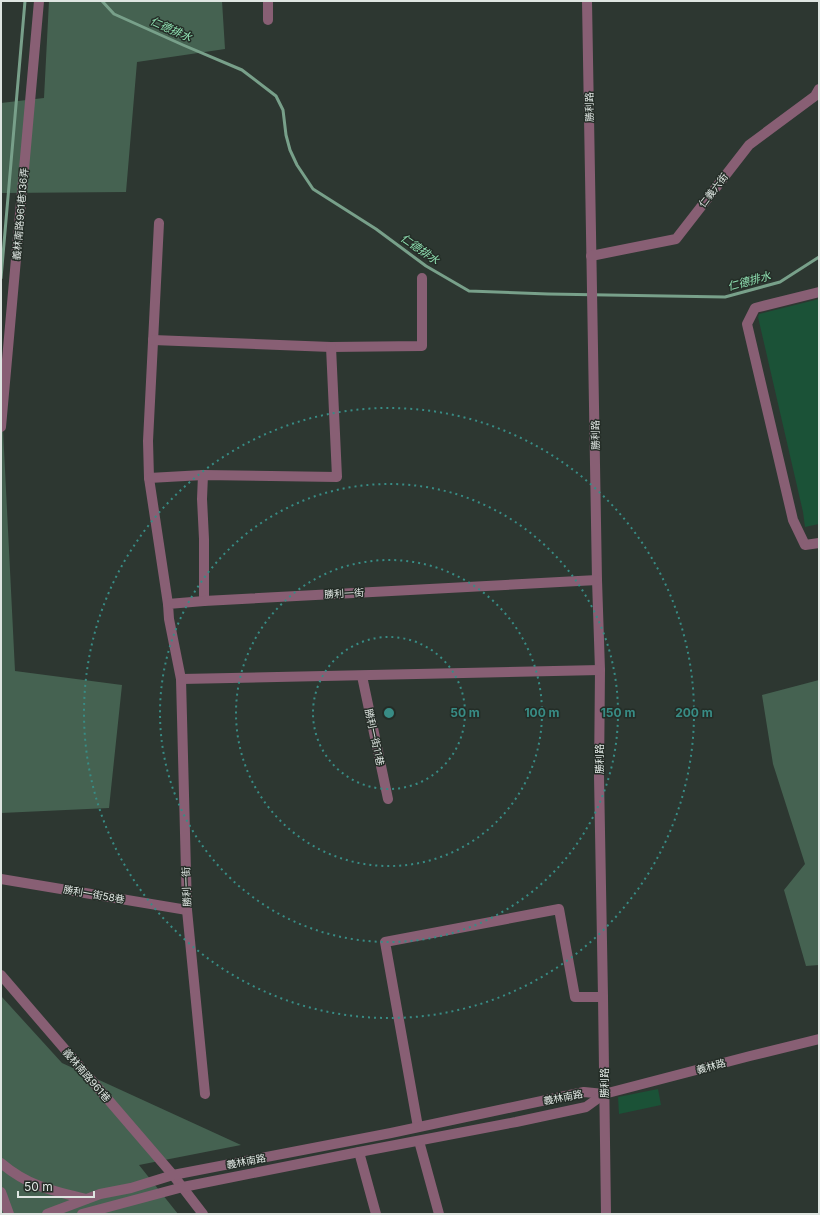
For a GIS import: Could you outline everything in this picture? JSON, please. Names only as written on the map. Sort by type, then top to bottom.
[{"type":"street","name":"義林南路961巷136弄","points":[[1,427],[39,1]]},
{"type":"street","points":[[268,1],[268,20]]},
{"type":"street","name":"勝利路","points":[[587,1],[597,580],[600,670],[599,776],[606,1214]]},
{"type":"street","name":"仁義六街","points":[[591,256],[676,239],[749,145],[815,96],[819,89]]},
{"type":"street","points":[[159,223],[148,441],[149,478],[168,604]]},
{"type":"street","points":[[153,340],[331,347],[422,346],[422,278]]},
{"type":"street","points":[[819,292],[755,308],[747,324],[793,520],[805,545],[819,543]]},
{"type":"street","points":[[149,478],[203,475],[337,477],[331,347]]},
{"type":"street","points":[[203,475],[204,601]]},
{"type":"street","name":"勝利一街","points":[[205,1094],[187,910],[181,680],[169,619],[168,604],[597,580]]},
{"type":"street","points":[[181,680],[600,670]]},
{"type":"street","name":"勝利一街11巷","points":[[362,676],[388,799]]},
{"type":"street","name":"勝利一街58巷","points":[[1,879],[187,910]]},
{"type":"street","points":[[418,1127],[385,942],[559,909],[575,997],[603,997]]},
{"type":"street","name":"義林南路961巷","points":[[1,975],[173,1175],[203,1214]]},
{"type":"street","name":"義林路","points":[[604,1094],[819,1038]]},
{"type":"street","name":"義林南路","points":[[47,1214],[100,1194],[131,1188],[173,1175],[418,1127],[584,1092],[604,1094]]},
{"type":"street","name":"義林南路","points":[[82,1214],[182,1187],[586,1107],[604,1094]]},
{"type":"street","points":[[419,1141],[440,1214]]},
{"type":"street","points":[[359,1152],[376,1214]]},
{"type":"street","points":[[1,1163],[17,1176],[33,1184],[53,1192],[86,1199]]},
{"type":"street","points":[[1,1192],[9,1214]]},
{"type":"green space","points":[[49,1],[222,1],[225,49],[137,62],[126,192],[1,193],[1,103],[44,98]]},
{"type":"green space","points":[[1,389],[15,671],[122,685],[109,808],[1,813]]},
{"type":"green space","points":[[819,680],[819,965],[806,966],[784,890],[805,864],[773,764],[762,695]]},
{"type":"green space","points":[[1,996],[62,1063],[241,1145],[139,1165],[178,1214],[1,1214]]},
{"type":"building","points":[[819,299],[819,524],[805,527],[803,512],[758,317],[759,314]]},
{"type":"building","points":[[658,1089],[661,1105],[619,1114],[618,1097]]},
{"type":"waterway","points":[[1,278],[25,1]]},
{"type":"waterway","name":"仁德排水","points":[[102,1],[114,14],[242,70],[276,96],[283,110],[286,135],[290,150],[297,165],[313,189],[376,229],[426,266],[469,291],[725,297],[780,282],[819,257]]}]
